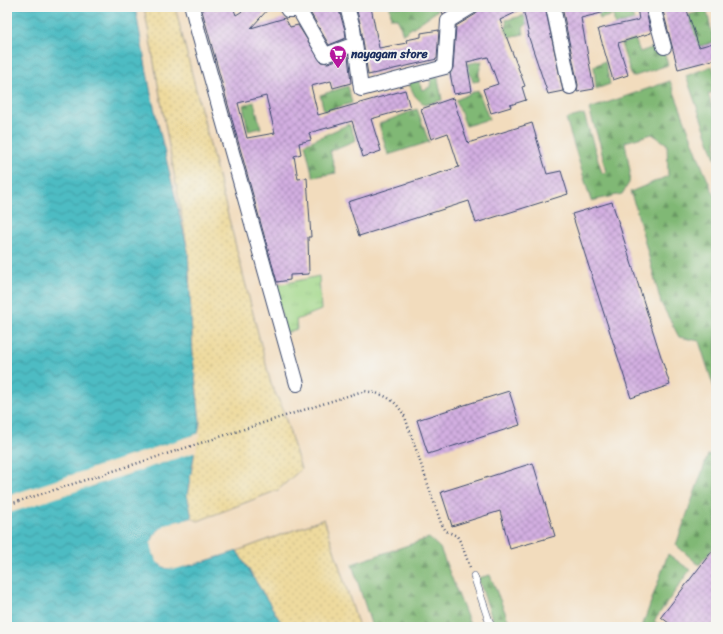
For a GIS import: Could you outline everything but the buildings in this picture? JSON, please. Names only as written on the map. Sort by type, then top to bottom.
[{"type":"street","points":[[192,7],[297,384]]},
{"type":"street","points":[[286,7],[288,10],[298,10],[325,55],[355,44]]},
{"type":"street","points":[[347,7],[353,28],[361,90],[445,67],[448,21],[471,7]]},
{"type":"street","points":[[553,7],[570,87]]},
{"type":"street","points":[[653,7],[664,47]]},
{"type":"lane","points":[[474,576],[491,627]]},
{"type":"path","points":[[7,505],[363,391],[375,392],[387,396],[400,408],[405,417],[442,523],[446,531],[457,536],[474,576]]},
{"type":"green space","points":[[390,7],[436,7],[437,11],[403,34],[397,18],[391,18]]},
{"type":"green space","points":[[597,7],[630,7],[634,20],[615,25],[613,15],[600,19]]},
{"type":"green space","points":[[698,7],[706,7],[714,42],[697,47],[691,22],[682,24],[680,17],[699,12]]},
{"type":"green space","points":[[526,15],[528,22],[523,28],[524,34],[509,37],[505,28],[507,27],[506,20]]},
{"type":"green space","points":[[635,39],[640,52],[662,44],[668,65],[632,77],[621,44]]},
{"type":"green space","points":[[482,61],[479,72],[479,81],[473,82],[470,73],[451,75],[449,69]]},
{"type":"green space","points":[[605,61],[610,84],[596,89],[594,66]]},
{"type":"green space","points":[[712,66],[716,77],[716,91],[708,94],[716,119],[716,161],[686,76]]},
{"type":"green space","points":[[431,77],[438,78],[442,100],[424,105],[415,96],[408,82],[419,81],[422,90],[430,87]]},
{"type":"green space","points":[[670,81],[703,169],[716,199],[716,394],[699,341],[679,337],[661,303],[636,208],[630,192],[668,176],[667,144],[652,134],[625,142],[630,171],[629,183],[622,194],[591,201],[566,119],[584,114],[602,173],[606,173],[600,144],[589,109]]},
{"type":"green space","points":[[348,86],[352,103],[324,111],[320,95]]},
{"type":"green space","points":[[478,90],[489,119],[466,126],[456,100]]},
{"type":"green space","points":[[254,102],[261,128],[248,131],[243,105]]},
{"type":"green space","points":[[417,109],[429,142],[388,155],[379,124]]},
{"type":"green space","points":[[349,124],[356,140],[330,151],[336,173],[313,177],[305,144]]},
{"type":"green space","points":[[319,276],[321,310],[296,320],[297,329],[286,333],[274,286]]},
{"type":"green space","points":[[708,455],[716,455],[716,545],[699,565],[676,545]]},
{"type":"green space","points":[[429,538],[440,548],[471,627],[372,627],[352,564]]},
{"type":"green space","points":[[668,554],[690,570],[654,621],[661,627],[642,627]]},
{"type":"green space","points":[[490,575],[511,627],[495,627],[478,578]]},
{"type":"sand","points":[[144,7],[175,7],[271,384],[282,407],[301,469],[278,490],[198,521],[192,518],[187,495],[200,422],[193,358],[188,251]]},
{"type":"sand","points":[[324,519],[359,627],[284,627],[237,551]]},
{"type":"water","points":[[7,7],[135,7],[151,94],[188,251],[193,358],[200,422],[187,495],[192,518],[161,528],[153,539],[152,547],[158,563],[168,568],[192,565],[237,551],[284,627],[7,627]]},
{"type":"pier","points":[[200,433],[196,452],[7,514],[7,496]]},
{"type":"pier","points":[[193,518],[167,526],[158,534],[153,543],[155,552],[159,561],[166,566],[176,567],[236,549],[239,550],[176,569],[166,568],[157,562],[151,543],[156,533],[166,524]]},
{"type":"place","name":"nayagam store","points":[[338,69]]}]
